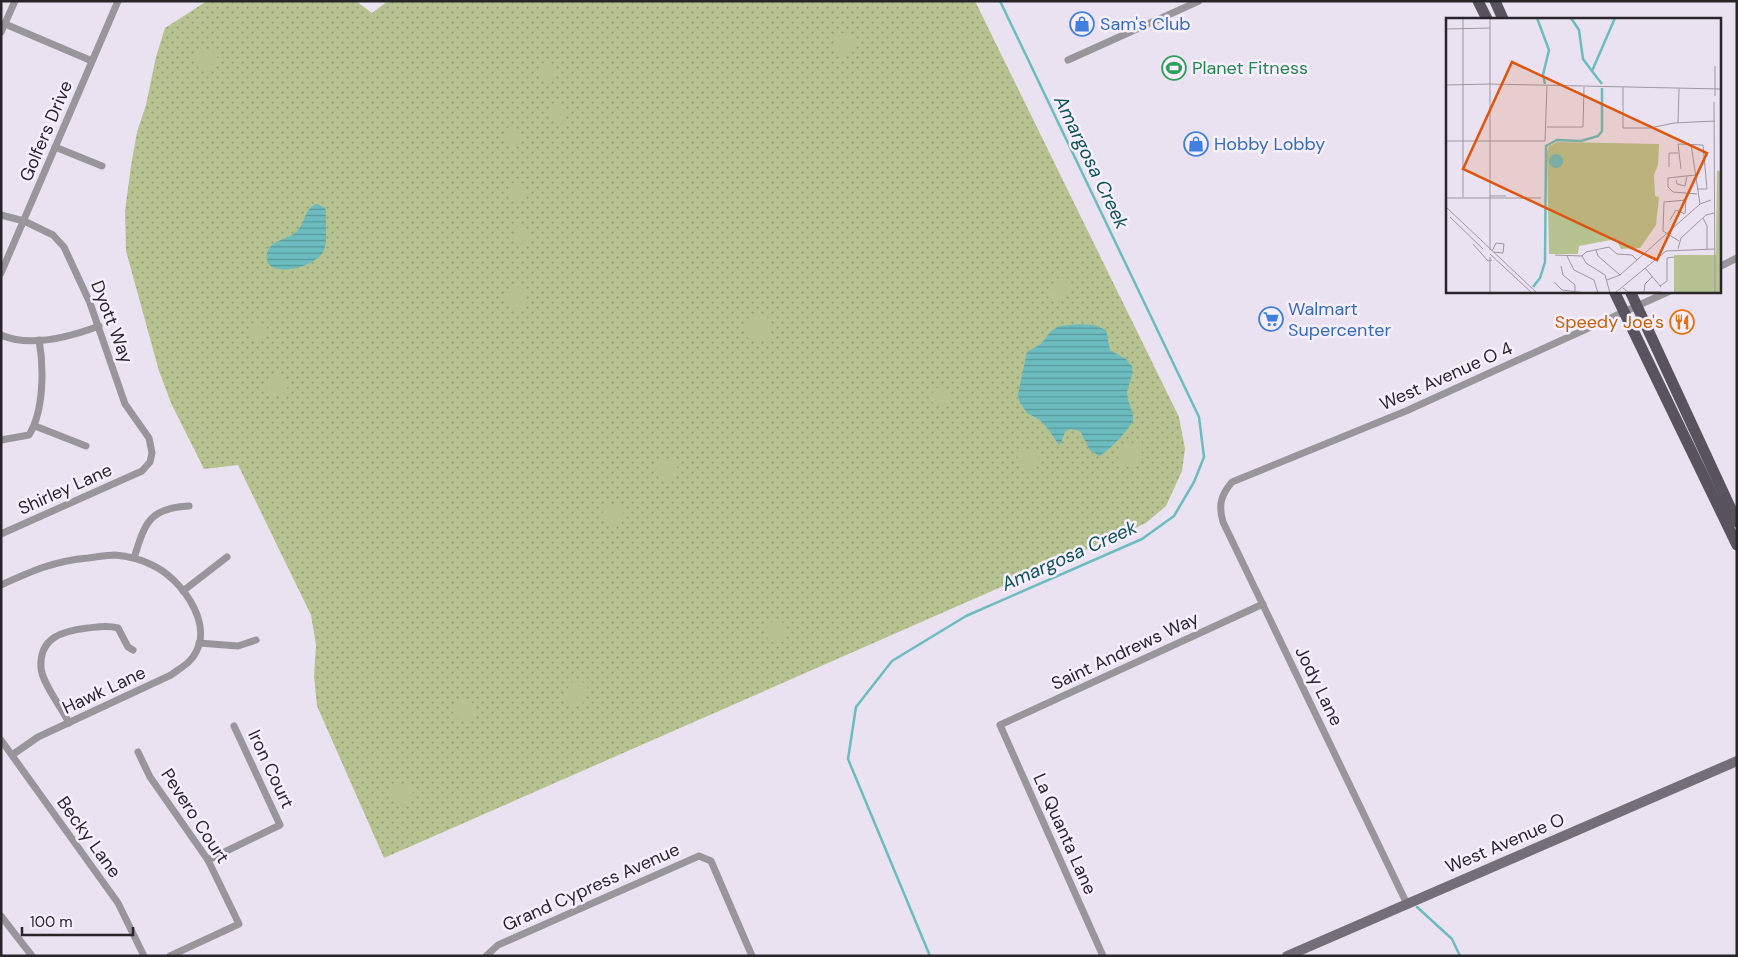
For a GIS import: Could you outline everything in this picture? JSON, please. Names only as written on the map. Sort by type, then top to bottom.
[{"type":"main road","points":[[1478,1],[1486,18]]},
{"type":"main road","points":[[1496,1],[1503,18]]},
{"type":"main road","points":[[1614,292],[1737,545]]},
{"type":"main road","points":[[1630,292],[1737,522]]},
{"type":"main road","name":"West Avenue O","points":[[1287,956],[1737,761]]},
{"type":"street","points":[[1,32],[15,1]]},
{"type":"street","name":"Golfers Drive","points":[[1,273],[118,1]]},
{"type":"street","points":[[1068,60],[1199,1]]},
{"type":"street","points":[[5,24],[92,60]]},
{"type":"street","points":[[55,147],[102,166]]},
{"type":"street","name":"Dyott Way","points":[[1,215],[24,221],[53,235],[64,247],[99,326],[126,404],[149,438],[152,453],[150,462],[142,471]]},
{"type":"street","points":[[1720,266],[1737,258]]},
{"type":"street","name":"West Avenue O 4","points":[[1232,482],[1406,411],[1637,308],[1668,292]]},
{"type":"street","points":[[1,335],[12,340],[39,340],[74,336],[99,326]]},
{"type":"street","points":[[1,440],[29,435],[35,426],[43,362],[39,340]]},
{"type":"street","points":[[35,426],[86,446]]},
{"type":"street","name":"Shirley Lane","points":[[1,534],[142,471]]},
{"type":"street","name":"Jody Lane","points":[[1232,482],[1221,498],[1220,510],[1223,522],[1407,904]]},
{"type":"street","points":[[134,558],[143,529],[152,515],[172,507],[190,506]]},
{"type":"street","points":[[1,585],[40,567],[61,560],[112,555],[134,558],[153,565],[168,575],[183,591],[195,612],[200,630],[199,643],[238,646],[256,640]]},
{"type":"street","points":[[183,591],[227,557]]},
{"type":"street","name":"Saint Andrews Way","points":[[1000,726],[1263,604]]},
{"type":"street","points":[[69,723],[44,679],[41,668],[44,653],[50,642],[65,631],[110,626],[118,628],[128,647],[133,650]]},
{"type":"street","name":"Hawk Lane","points":[[12,756],[38,737],[171,675],[188,664],[196,653],[199,643]]},
{"type":"street","name":"Iron Court","points":[[208,860],[280,825],[234,726]]},
{"type":"street","name":"La Quanta Lane","points":[[1000,726],[1103,956]]},
{"type":"street","name":"Becky Lane","points":[[1,740],[118,903],[144,956]]},
{"type":"street","name":"Pevero Court","points":[[138,752],[150,777],[208,860],[239,924],[170,956]]},
{"type":"street","name":"Grand Cypress Avenue","points":[[486,956],[498,945],[672,866],[699,856],[711,860],[752,956]]},
{"type":"street","points":[[1,916],[32,956]]},
{"type":"green space","points":[[207,1],[356,1],[372,13],[388,1],[975,1],[1179,417],[1185,449],[1182,471],[1166,506],[1146,523],[1131,530],[384,858],[317,706],[314,676],[316,645],[311,615],[238,465],[204,469],[171,403],[159,371],[126,251],[125,211],[131,166],[137,132],[146,105],[156,57],[165,28]]},
{"type":"green space","points":[[845,33],[853,36],[856,44],[853,52],[845,55],[837,52],[834,44],[837,36]]},
{"type":"green space","points":[[207,50],[215,53],[218,61],[215,69],[207,72],[199,69],[196,61],[199,53]]},
{"type":"green space","points":[[542,63],[557,68],[555,78],[551,83],[538,75],[538,69]]},
{"type":"green space","points":[[556,102],[562,106],[566,121],[563,125],[549,118],[548,115],[551,105]]},
{"type":"green space","points":[[516,126],[520,134],[520,143],[516,146],[507,145],[504,140],[507,128]]},
{"type":"green space","points":[[517,182],[524,185],[527,192],[524,199],[517,202],[510,199],[507,192],[510,185]]},
{"type":"green space","points":[[518,226],[530,231],[528,245],[519,245],[514,241],[514,229]]},
{"type":"green space","points":[[1062,278],[1069,284],[1069,292],[1064,300],[1054,303],[1049,296],[1055,280]]},
{"type":"green space","points":[[516,287],[524,290],[527,298],[524,306],[516,309],[508,306],[505,298],[508,290]]},
{"type":"green space","points":[[758,314],[768,318],[772,328],[768,338],[758,342],[748,338],[744,328],[748,318]]},
{"type":"green space","points":[[258,322],[265,325],[268,332],[265,339],[258,342],[251,339],[248,332],[251,325]]},
{"type":"green space","points":[[273,373],[281,373],[288,380],[288,388],[281,395],[273,395],[266,388],[266,380]]},
{"type":"green space","points":[[937,387],[945,387],[951,393],[951,401],[945,407],[937,407],[931,401],[931,393]]},
{"type":"green space","points":[[1130,443],[1135,444],[1141,450],[1141,460],[1135,466],[1130,467],[1125,466],[1119,460],[1118,455],[1119,450],[1125,444]]},
{"type":"green space","points":[[1028,450],[1038,457],[1039,461],[1032,471],[1028,472],[1018,465],[1017,461],[1024,451]]},
{"type":"green space","points":[[667,460],[675,463],[678,471],[675,479],[667,482],[659,479],[656,471],[659,463]]},
{"type":"green space","points":[[613,505],[621,508],[624,516],[621,524],[613,527],[605,524],[602,516],[605,508]]},
{"type":"green space","points":[[777,621],[785,624],[788,632],[785,640],[777,643],[769,640],[766,632],[769,624]]},
{"type":"green space","points":[[581,680],[588,688],[582,704],[570,706],[565,702],[565,692],[572,682]]},
{"type":"green space","points":[[464,699],[472,702],[475,710],[472,718],[464,721],[456,718],[453,710],[456,702]]},
{"type":"green space","points":[[398,784],[406,784],[413,791],[413,799],[406,806],[398,806],[391,799],[391,791]]},
{"type":"water","points":[[317,204],[325,208],[326,212],[325,246],[319,257],[301,267],[280,269],[272,267],[267,262],[269,248],[276,242],[294,234],[300,227],[307,212]]},
{"type":"water","points":[[1094,325],[1106,330],[1110,350],[1126,359],[1132,366],[1127,393],[1133,420],[1118,440],[1099,456],[1090,450],[1080,431],[1070,429],[1065,432],[1059,445],[1040,420],[1027,413],[1019,401],[1018,394],[1027,352],[1041,344],[1051,331],[1060,326]]},
{"type":"waterway","name":"Amargosa Creek","points":[[930,956],[848,759],[856,707],[892,661],[966,616],[1142,539],[1174,516],[1194,482],[1204,457],[1199,417],[1000,1]]},
{"type":"waterway","points":[[1417,907],[1452,939],[1460,956]]},
{"type":"place","name":"Sam's Club","points":[[1082,24]]},
{"type":"place","name":"Planet Fitness","points":[[1174,68]]},
{"type":"place","name":"Hobby Lobby","points":[[1196,144]]},
{"type":"place","name":"Walmart Supercenter","points":[[1271,319]]},
{"type":"place","name":"Speedy Joe's","points":[[1682,322]]}]
